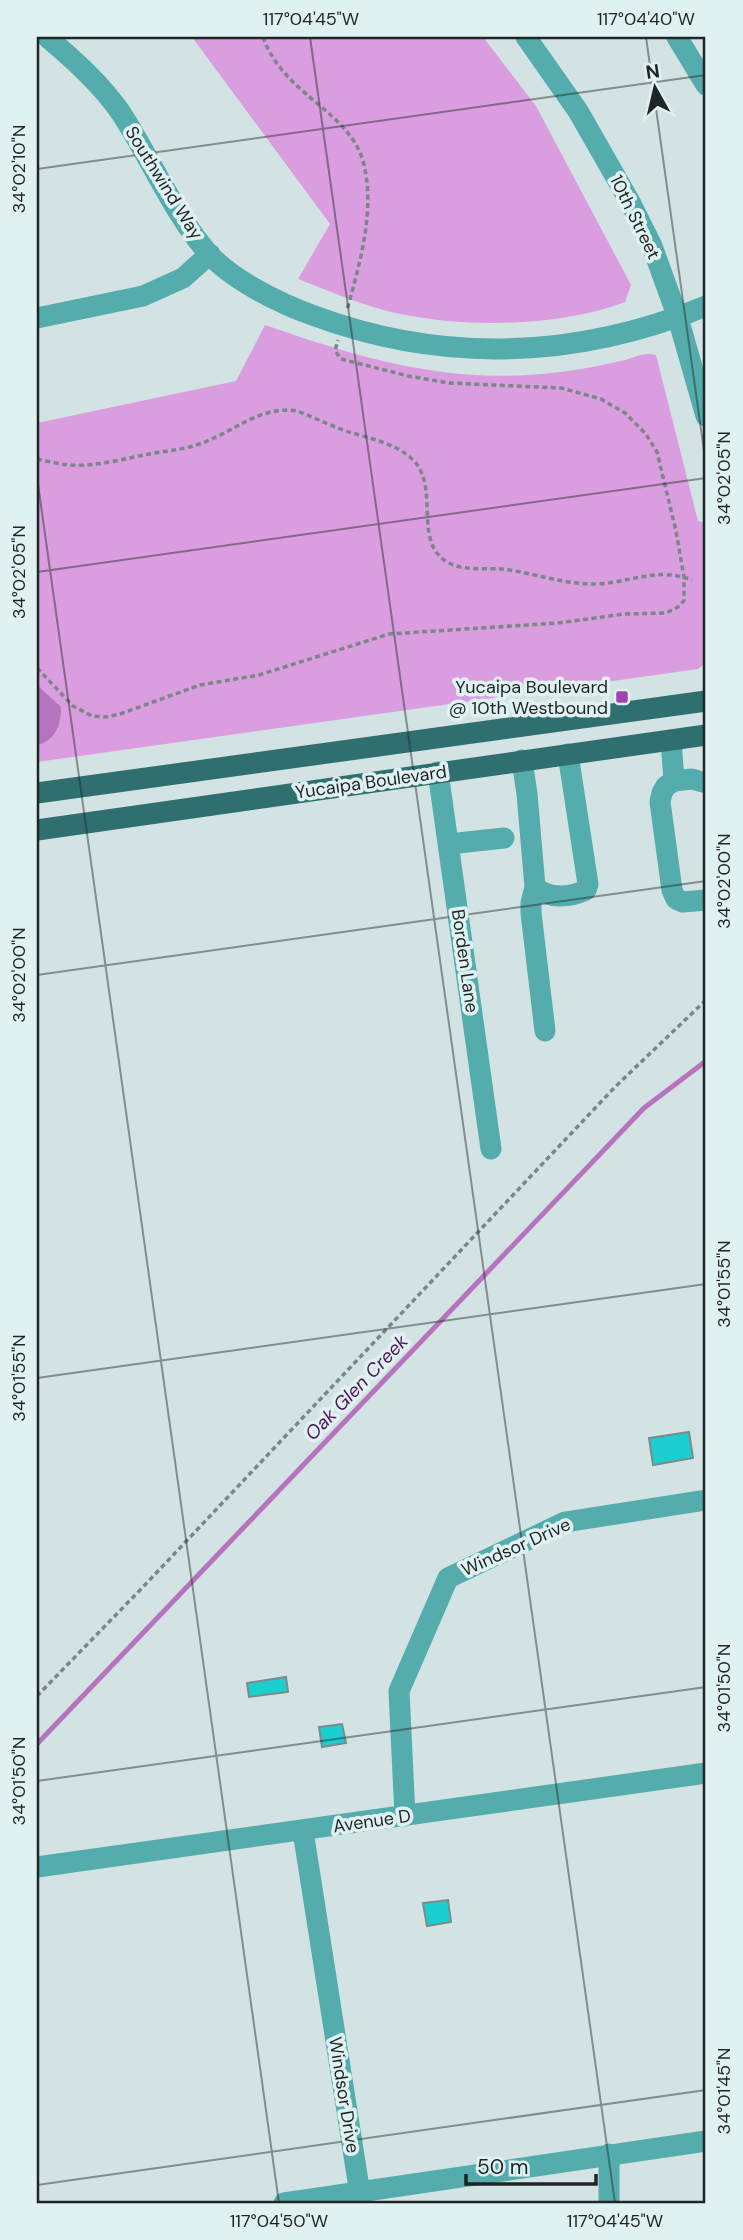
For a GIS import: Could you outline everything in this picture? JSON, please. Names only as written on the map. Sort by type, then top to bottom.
[{"type":"main road","name":"Yucaipa Boulevard","points":[[37,793],[706,701]]},
{"type":"main road","name":"Yucaipa Boulevard","points":[[37,830],[706,735]]},
{"type":"street","name":"Southwind Way","points":[[47,37],[83,68],[119,110],[178,211],[209,254],[243,281],[281,304],[343,327],[429,346],[501,351],[581,343],[678,318],[706,306]]},
{"type":"street","name":"10th Street","points":[[526,37],[578,111],[652,246],[678,318],[706,416]]},
{"type":"street","points":[[677,37],[706,85]]},
{"type":"street","points":[[37,318],[143,296],[183,278],[209,254]]},
{"type":"street","points":[[671,740],[674,781]]},
{"type":"street","points":[[535,887],[544,895],[552,897],[581,892],[586,890],[588,884],[568,754]]},
{"type":"street","points":[[522,760],[535,887],[531,913],[545,1031]]},
{"type":"street","name":"Borden Lane","points":[[438,772],[491,1149]]},
{"type":"street","points":[[706,783],[692,779],[674,781],[666,786],[660,802],[672,890],[676,899],[682,902],[706,900]]},
{"type":"street","points":[[449,845],[503,838]]},
{"type":"street","name":"Windsor Drive","points":[[405,1816],[398,1691],[448,1578],[565,1522],[706,1500]]},
{"type":"street","name":"Avenue D","points":[[37,1867],[706,1773]]},
{"type":"street","name":"Windsor Drive","points":[[303,1831],[360,2194]]},
{"type":"street","points":[[284,2203],[360,2194],[706,2141]]},
{"type":"street","points":[[609,2154],[610,2203]]},
{"type":"path","points":[[37,668],[73,706],[92,716],[105,717],[200,685],[258,675],[389,634],[558,623],[624,614],[672,612],[684,600],[684,577],[676,531],[657,452],[646,433],[625,413],[601,399],[561,388],[449,383],[341,359],[335,351],[359,268],[368,191],[363,160],[347,131],[296,87],[283,72],[273,59],[263,37]]},
{"type":"path","points":[[37,459],[70,465],[90,464],[171,451],[210,440],[234,426],[270,411],[296,411],[388,445],[415,461],[424,479],[432,543],[441,558],[453,565],[500,569],[596,584],[646,574],[692,580]]},
{"type":"path","points":[[37,1696],[615,1087],[706,1000]]},
{"type":"shaded area","points":[[192,37],[483,37],[536,106],[631,285],[625,302],[566,317],[499,323],[465,322],[401,314],[373,307],[298,279],[330,224]]},
{"type":"shaded area","points":[[265,325],[367,357],[434,371],[469,375],[504,376],[571,371],[642,355],[656,355],[698,521],[706,523],[706,663],[698,669],[37,762],[37,423],[236,381]]},
{"type":"shaded area","points":[[37,685],[61,707],[60,720],[53,736],[37,745]]},
{"type":"building","points":[[689,1432],[693,1458],[653,1465],[649,1438]]},
{"type":"building","points":[[286,1677],[288,1692],[249,1697],[247,1683]]},
{"type":"building","points":[[342,1724],[346,1743],[322,1747],[319,1727]]},
{"type":"building","points":[[448,1900],[451,1922],[427,1926],[423,1903]]},
{"type":"waterway","name":"Oak Glen Creek","points":[[37,1744],[644,1108],[706,1061]]},
{"type":"place","name":"Yucaipa Boulevard @ 10th Westbound","points":[[622,697]]}]
